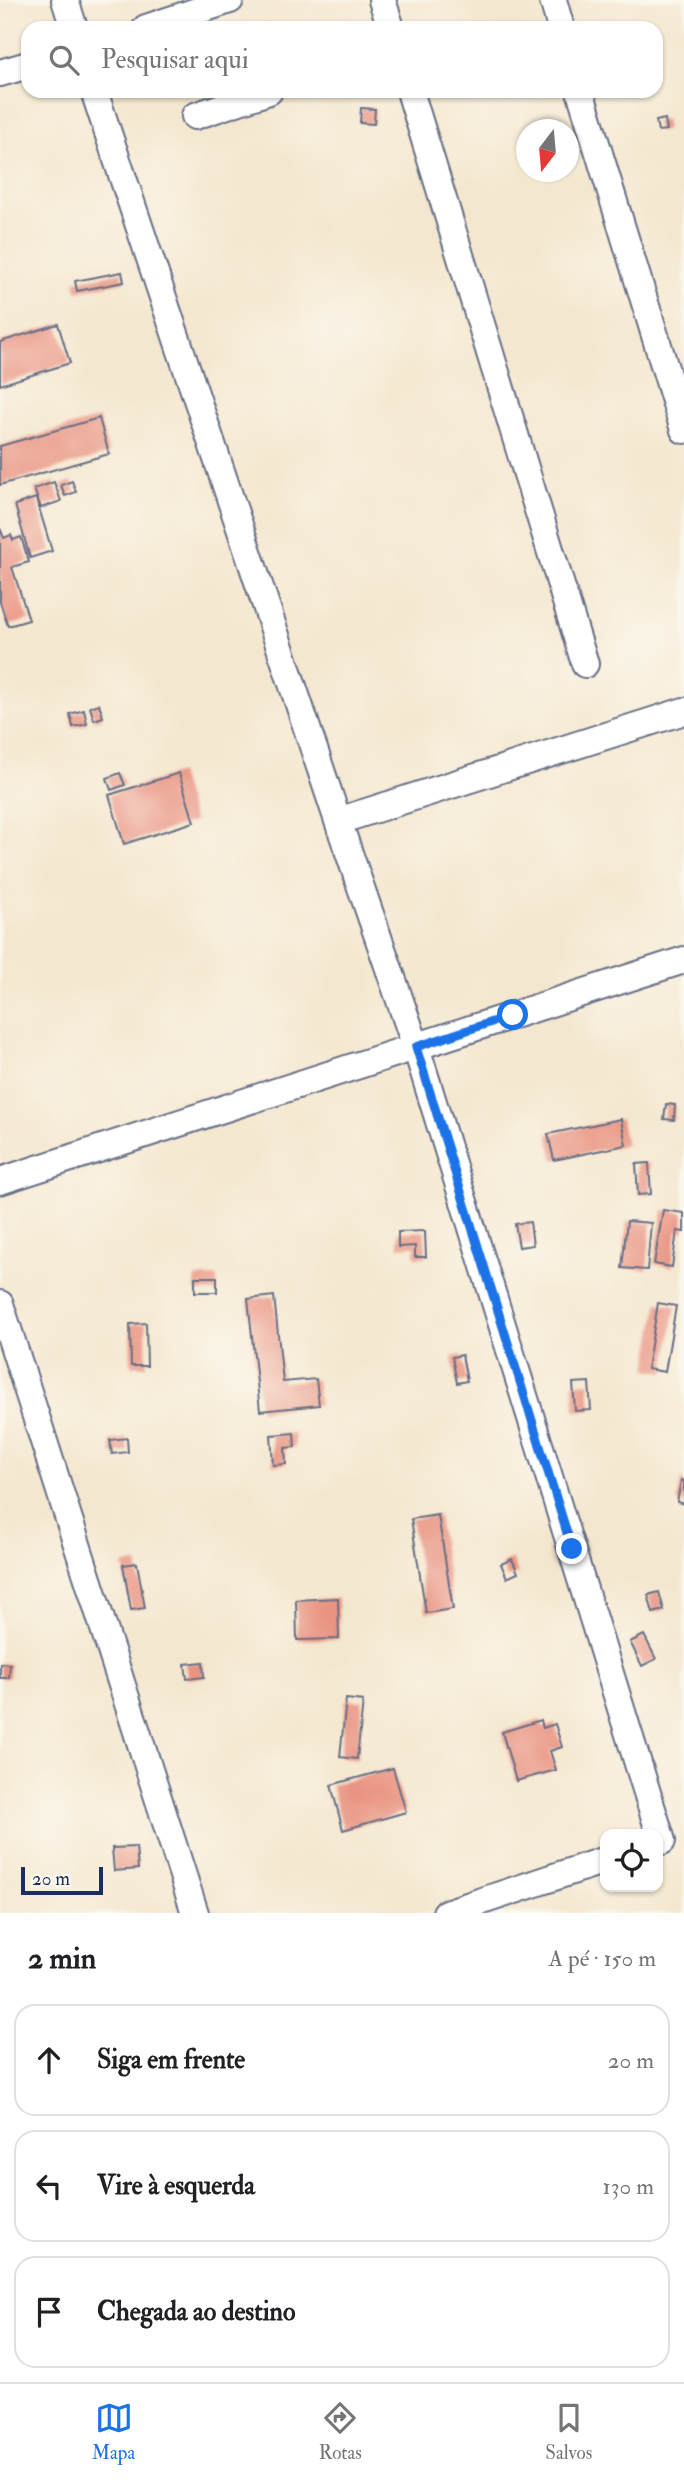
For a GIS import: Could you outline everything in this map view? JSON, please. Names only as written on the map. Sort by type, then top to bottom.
[{"type":"street","points":[[65,0],[72,21]]},
{"type":"street","points":[[167,21],[230,0]]},
{"type":"street","points":[[383,0],[389,21]]},
{"type":"street","points":[[552,0],[559,21]]},
{"type":"street","points":[[0,73],[21,67]]},
{"type":"street","points":[[96,98],[416,1047],[668,1839]]},
{"type":"street","points":[[195,117],[249,98]]},
{"type":"street","points":[[412,98],[585,664]]},
{"type":"street","points":[[582,98],[684,430]]},
{"type":"street","points":[[338,821],[684,711]]},
{"type":"street","points":[[0,1181],[684,960]]},
{"type":"street","points":[[0,1304],[195,1913]]},
{"type":"street","points":[[446,1913],[600,1862]]},
{"type":"building","points":[[361,108],[375,109],[374,124],[360,123]]},
{"type":"building","points":[[665,119],[667,130],[658,131],[656,121]]},
{"type":"building","points":[[122,272],[124,282],[77,291],[75,281]]},
{"type":"building","points":[[58,324],[70,363],[0,385],[0,342]]},
{"type":"building","points":[[99,418],[109,454],[0,485],[0,446]]},
{"type":"building","points":[[72,481],[76,492],[65,496],[61,485]]},
{"type":"building","points":[[54,482],[61,501],[41,508],[34,489]]},
{"type":"building","points":[[36,498],[52,551],[30,558],[15,505]]},
{"type":"building","points":[[0,528],[4,538],[11,535],[13,540],[21,537],[29,562],[12,567],[29,620],[8,626],[0,602]]},
{"type":"building","points":[[99,704],[103,717],[94,720],[90,707]]},
{"type":"building","points":[[84,710],[87,724],[73,727],[70,714]]},
{"type":"building","points":[[120,773],[125,785],[111,790],[107,778]]},
{"type":"building","points":[[179,773],[194,822],[124,844],[109,795]]},
{"type":"building","points":[[666,1104],[675,1105],[674,1120],[664,1119]]},
{"type":"building","points":[[621,1119],[626,1145],[554,1160],[548,1134]]},
{"type":"building","points":[[649,1163],[651,1194],[638,1195],[636,1164]]},
{"type":"building","points":[[663,1210],[684,1213],[684,1232],[677,1231],[672,1267],[654,1264]]},
{"type":"building","points":[[627,1221],[651,1223],[647,1270],[622,1268]]},
{"type":"building","points":[[530,1222],[533,1245],[519,1247],[515,1224]]},
{"type":"building","points":[[425,1231],[426,1257],[415,1257],[415,1246],[398,1247],[398,1232]]},
{"type":"building","points":[[195,1277],[217,1277],[217,1292],[195,1292]]},
{"type":"building","points":[[274,1296],[283,1382],[316,1379],[319,1405],[260,1411],[248,1299]]},
{"type":"building","points":[[658,1303],[676,1306],[665,1372],[647,1369]]},
{"type":"building","points":[[146,1323],[147,1366],[131,1366],[130,1324]]},
{"type":"building","points":[[462,1355],[467,1381],[457,1383],[452,1357]]},
{"type":"building","points":[[589,1382],[591,1410],[575,1411],[573,1383]]},
{"type":"building","points":[[294,1433],[295,1447],[285,1448],[286,1464],[273,1465],[271,1435]]},
{"type":"building","points":[[127,1438],[128,1452],[112,1454],[110,1440]]},
{"type":"building","points":[[681,1480],[684,1481],[684,1504],[677,1502]]},
{"type":"building","points":[[438,1515],[453,1609],[426,1613],[411,1519]]},
{"type":"building","points":[[512,1559],[518,1573],[507,1578],[501,1564]]},
{"type":"building","points":[[137,1563],[145,1608],[131,1610],[123,1565]]},
{"type":"building","points":[[659,1592],[664,1610],[653,1613],[648,1595]]},
{"type":"building","points":[[338,1598],[339,1639],[297,1640],[296,1600]]},
{"type":"building","points":[[644,1635],[656,1659],[642,1666],[630,1642]]},
{"type":"building","points":[[203,1662],[204,1677],[187,1679],[185,1664]]},
{"type":"building","points":[[0,1663],[10,1664],[9,1678],[0,1678]]},
{"type":"building","points":[[346,1699],[363,1701],[357,1759],[340,1757]]},
{"type":"building","points":[[541,1720],[543,1728],[555,1724],[562,1747],[550,1751],[556,1770],[516,1781],[502,1732]]},
{"type":"building","points":[[393,1768],[406,1812],[343,1830],[331,1785]]},
{"type":"building","points":[[136,1847],[138,1869],[114,1871],[112,1848]]},
{"type":"route","points":[[513,1015],[416,1047],[572,1549]]}]
